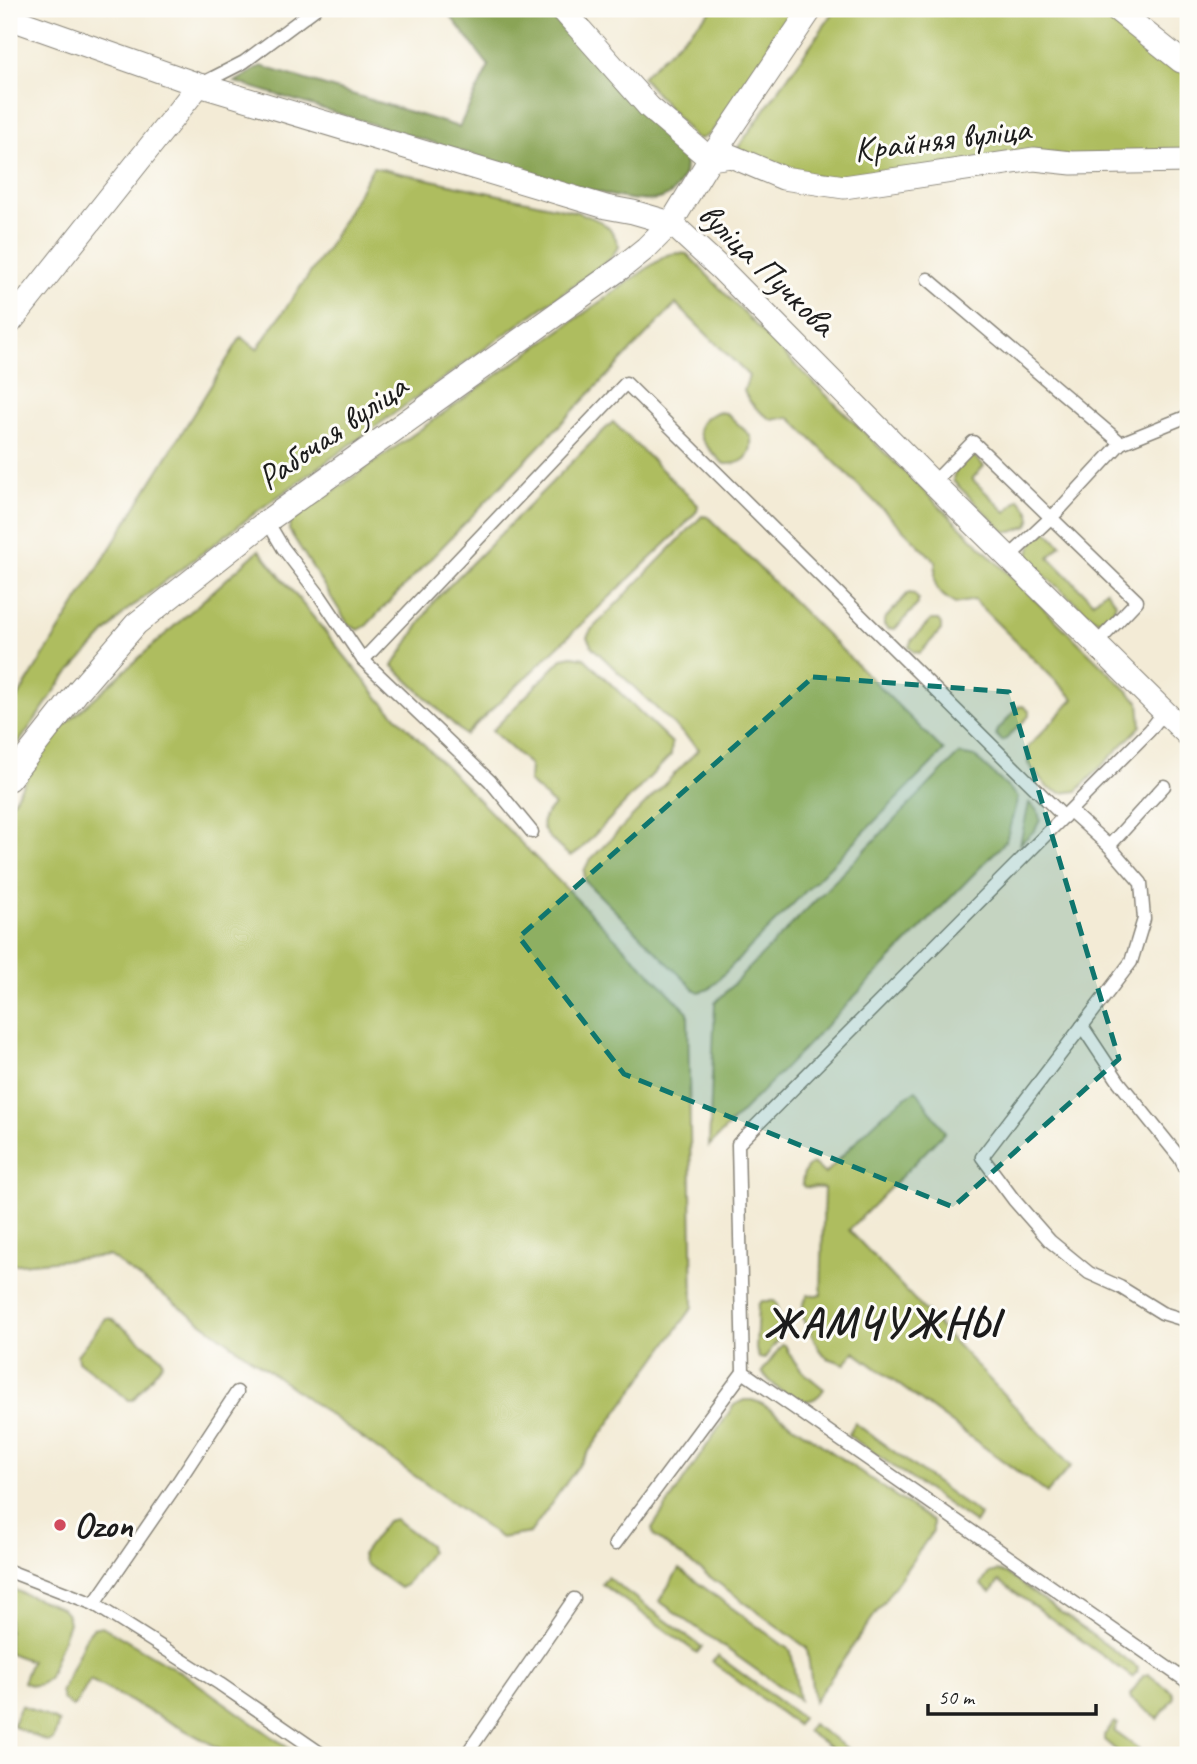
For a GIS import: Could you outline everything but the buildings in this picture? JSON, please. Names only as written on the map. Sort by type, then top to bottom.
[{"type":"street","points":[[562,9],[649,107],[710,159]]},
{"type":"street","name":"Рабочая вуліца","points":[[9,779],[79,690],[136,624],[267,521],[646,248],[671,223],[710,159],[811,9]]},
{"type":"street","points":[[1116,9],[1181,61],[1188,62]]},
{"type":"street","name":"вуліца Пучкова","points":[[13,15],[199,85],[606,207],[671,223],[720,268],[1188,735]]},
{"type":"street","points":[[9,324],[199,85]]},
{"type":"street","name":"Крайняя вуліца","points":[[710,159],[731,156],[783,178],[844,187],[1034,159],[1072,163],[1188,161]]},
{"type":"lane","points":[[199,85],[244,62],[315,9]]},
{"type":"lane","points":[[928,279],[1121,443]]},
{"type":"lane","points":[[363,660],[626,383],[1067,814],[1110,846],[1142,883],[1144,919],[1131,962],[982,1157],[1014,1200],[1050,1241],[1089,1273],[1120,1287],[1162,1313],[1188,1321]]},
{"type":"lane","points":[[1008,558],[1121,443],[1188,416]]},
{"type":"lane","points":[[933,483],[973,442],[1051,517],[1137,601],[1097,643]]},
{"type":"lane","points":[[267,521],[283,548],[320,596],[363,660],[490,781],[533,832]]},
{"type":"lane","points":[[615,1544],[743,1372],[738,1144],[1150,730],[1164,712]]},
{"type":"lane","points":[[1110,846],[1164,786]]},
{"type":"lane","points":[[1082,1026],[1119,1082],[1180,1158],[1188,1174]]},
{"type":"lane","points":[[743,1372],[1188,1681]]},
{"type":"lane","points":[[94,1604],[237,1392]]},
{"type":"lane","points":[[9,1571],[94,1604],[220,1684],[323,1755]]},
{"type":"lane","points":[[466,1755],[574,1599]]},
{"type":"highlighted area","points":[[813,677],[1009,692],[1119,1059],[953,1207],[624,1074],[519,937]]},
{"type":"green space","points":[[445,9],[545,9],[670,137],[685,157],[684,174],[678,187],[668,195],[644,200],[591,191],[235,82],[261,66],[459,127],[489,66]]},
{"type":"green space","points":[[713,9],[800,9],[723,117],[710,134],[701,139],[694,137],[642,77]]},
{"type":"green space","points":[[836,9],[936,9],[945,15],[954,9],[1100,9],[1188,76],[1188,152],[842,182],[780,169],[737,149]]},
{"type":"green space","points":[[373,167],[577,212],[608,227],[619,246],[609,260],[259,510],[126,611],[64,678],[9,757],[9,712],[18,697],[241,337],[257,349],[327,249]]},
{"type":"green space","points":[[687,254],[765,335],[1139,702],[1141,726],[1077,791],[1061,793],[1048,788],[1028,764],[1028,747],[1074,699],[974,600],[955,604],[939,592],[935,583],[936,562],[789,417],[772,420],[756,408],[744,391],[749,376],[676,304],[366,626],[358,630],[348,624],[289,530],[290,522],[649,267],[667,255]]},
{"type":"green space","points":[[717,412],[726,413],[751,436],[751,449],[742,461],[724,464],[701,438],[701,424]]},
{"type":"green space","points":[[613,422],[698,505],[697,511],[465,735],[393,666],[434,601]]},
{"type":"green space","points":[[972,454],[984,466],[972,479],[1006,512],[1019,499],[1028,509],[1031,518],[1028,526],[1012,532],[1004,531],[953,481],[959,466]]},
{"type":"green space","points":[[702,516],[708,517],[944,751],[709,989],[699,992],[585,881],[584,871],[589,861],[699,749],[592,647],[587,637]]},
{"type":"green space","points":[[1046,530],[1061,545],[1049,557],[1093,602],[1106,590],[1116,603],[1113,612],[1099,621],[1094,619],[1029,562],[1033,543]]},
{"type":"green space","points":[[259,550],[382,702],[688,1012],[693,1307],[530,1533],[501,1538],[109,1256],[9,1265],[9,808],[51,737]]},
{"type":"green space","points":[[908,593],[914,594],[918,604],[895,629],[888,629],[884,620]]},
{"type":"green space","points":[[931,620],[938,620],[941,630],[920,653],[914,652],[909,647],[911,641]]},
{"type":"green space","points":[[563,658],[584,658],[672,743],[671,755],[581,849],[571,856],[544,831],[542,822],[554,805],[529,782],[530,765],[492,731]]},
{"type":"green space","points":[[1023,706],[1029,711],[1029,716],[1002,741],[996,735],[997,731],[1018,707]]},
{"type":"green space","points":[[959,754],[975,757],[1018,797],[1006,841],[709,1146],[715,1003]]},
{"type":"green space","points":[[1029,803],[1038,811],[1040,820],[1035,830],[1020,844]]},
{"type":"green space","points":[[916,1090],[945,1132],[849,1230],[1071,1466],[1047,1493],[854,1352],[845,1364],[828,1358],[820,1351],[803,1318],[803,1304],[808,1295],[821,1295],[824,1188],[804,1187],[804,1172],[813,1163],[825,1174],[879,1118]]},
{"type":"green space","points":[[762,1301],[774,1301],[777,1304],[781,1336],[764,1359],[759,1358],[756,1349],[758,1305]]},
{"type":"green space","points":[[106,1318],[112,1319],[161,1357],[163,1363],[133,1400],[129,1400],[78,1361],[77,1355]]},
{"type":"green space","points":[[782,1345],[785,1345],[802,1370],[824,1389],[817,1397],[809,1401],[792,1397],[775,1386],[762,1372]]},
{"type":"green space","points":[[744,1400],[761,1403],[933,1522],[933,1531],[814,1702],[807,1648],[654,1536],[652,1528],[734,1405]]},
{"type":"green space","points":[[855,1423],[980,1515],[975,1523],[848,1435]]},
{"type":"green space","points":[[395,1519],[429,1545],[430,1552],[406,1585],[400,1588],[364,1563],[362,1555],[387,1521]]},
{"type":"green space","points":[[679,1569],[791,1651],[799,1700],[659,1601]]},
{"type":"green space","points":[[989,1573],[1006,1573],[1138,1668],[1137,1672],[1132,1677],[999,1581],[991,1592],[981,1585]]},
{"type":"green space","points":[[607,1577],[702,1647],[697,1653],[602,1584]]},
{"type":"green space","points":[[9,1588],[62,1608],[67,1614],[69,1623],[49,1677],[43,1683],[34,1685],[23,1682],[31,1661],[9,1653]]},
{"type":"green space","points":[[102,1626],[187,1676],[298,1755],[232,1755],[90,1680],[75,1706],[71,1706],[63,1699],[61,1692],[87,1635],[93,1628]]},
{"type":"green space","points":[[718,1656],[802,1718],[797,1725],[712,1662]]},
{"type":"green space","points":[[1148,1674],[1172,1692],[1174,1697],[1158,1719],[1131,1699],[1130,1695],[1143,1676]]},
{"type":"green space","points":[[21,1705],[59,1722],[53,1740],[48,1742],[15,1727],[13,1724]]},
{"type":"green space","points":[[1115,1722],[1118,1724],[1114,1731],[1139,1749],[1136,1755],[1122,1755],[1104,1740],[1104,1735]]},
{"type":"green space","points":[[812,1724],[857,1755],[841,1755],[807,1731]]},
{"type":"place","name":"Ozon","points":[[60,1525]]},
{"type":"district","name":"ЖАМЧУЖНЫ","points":[[882,1323]]}]
